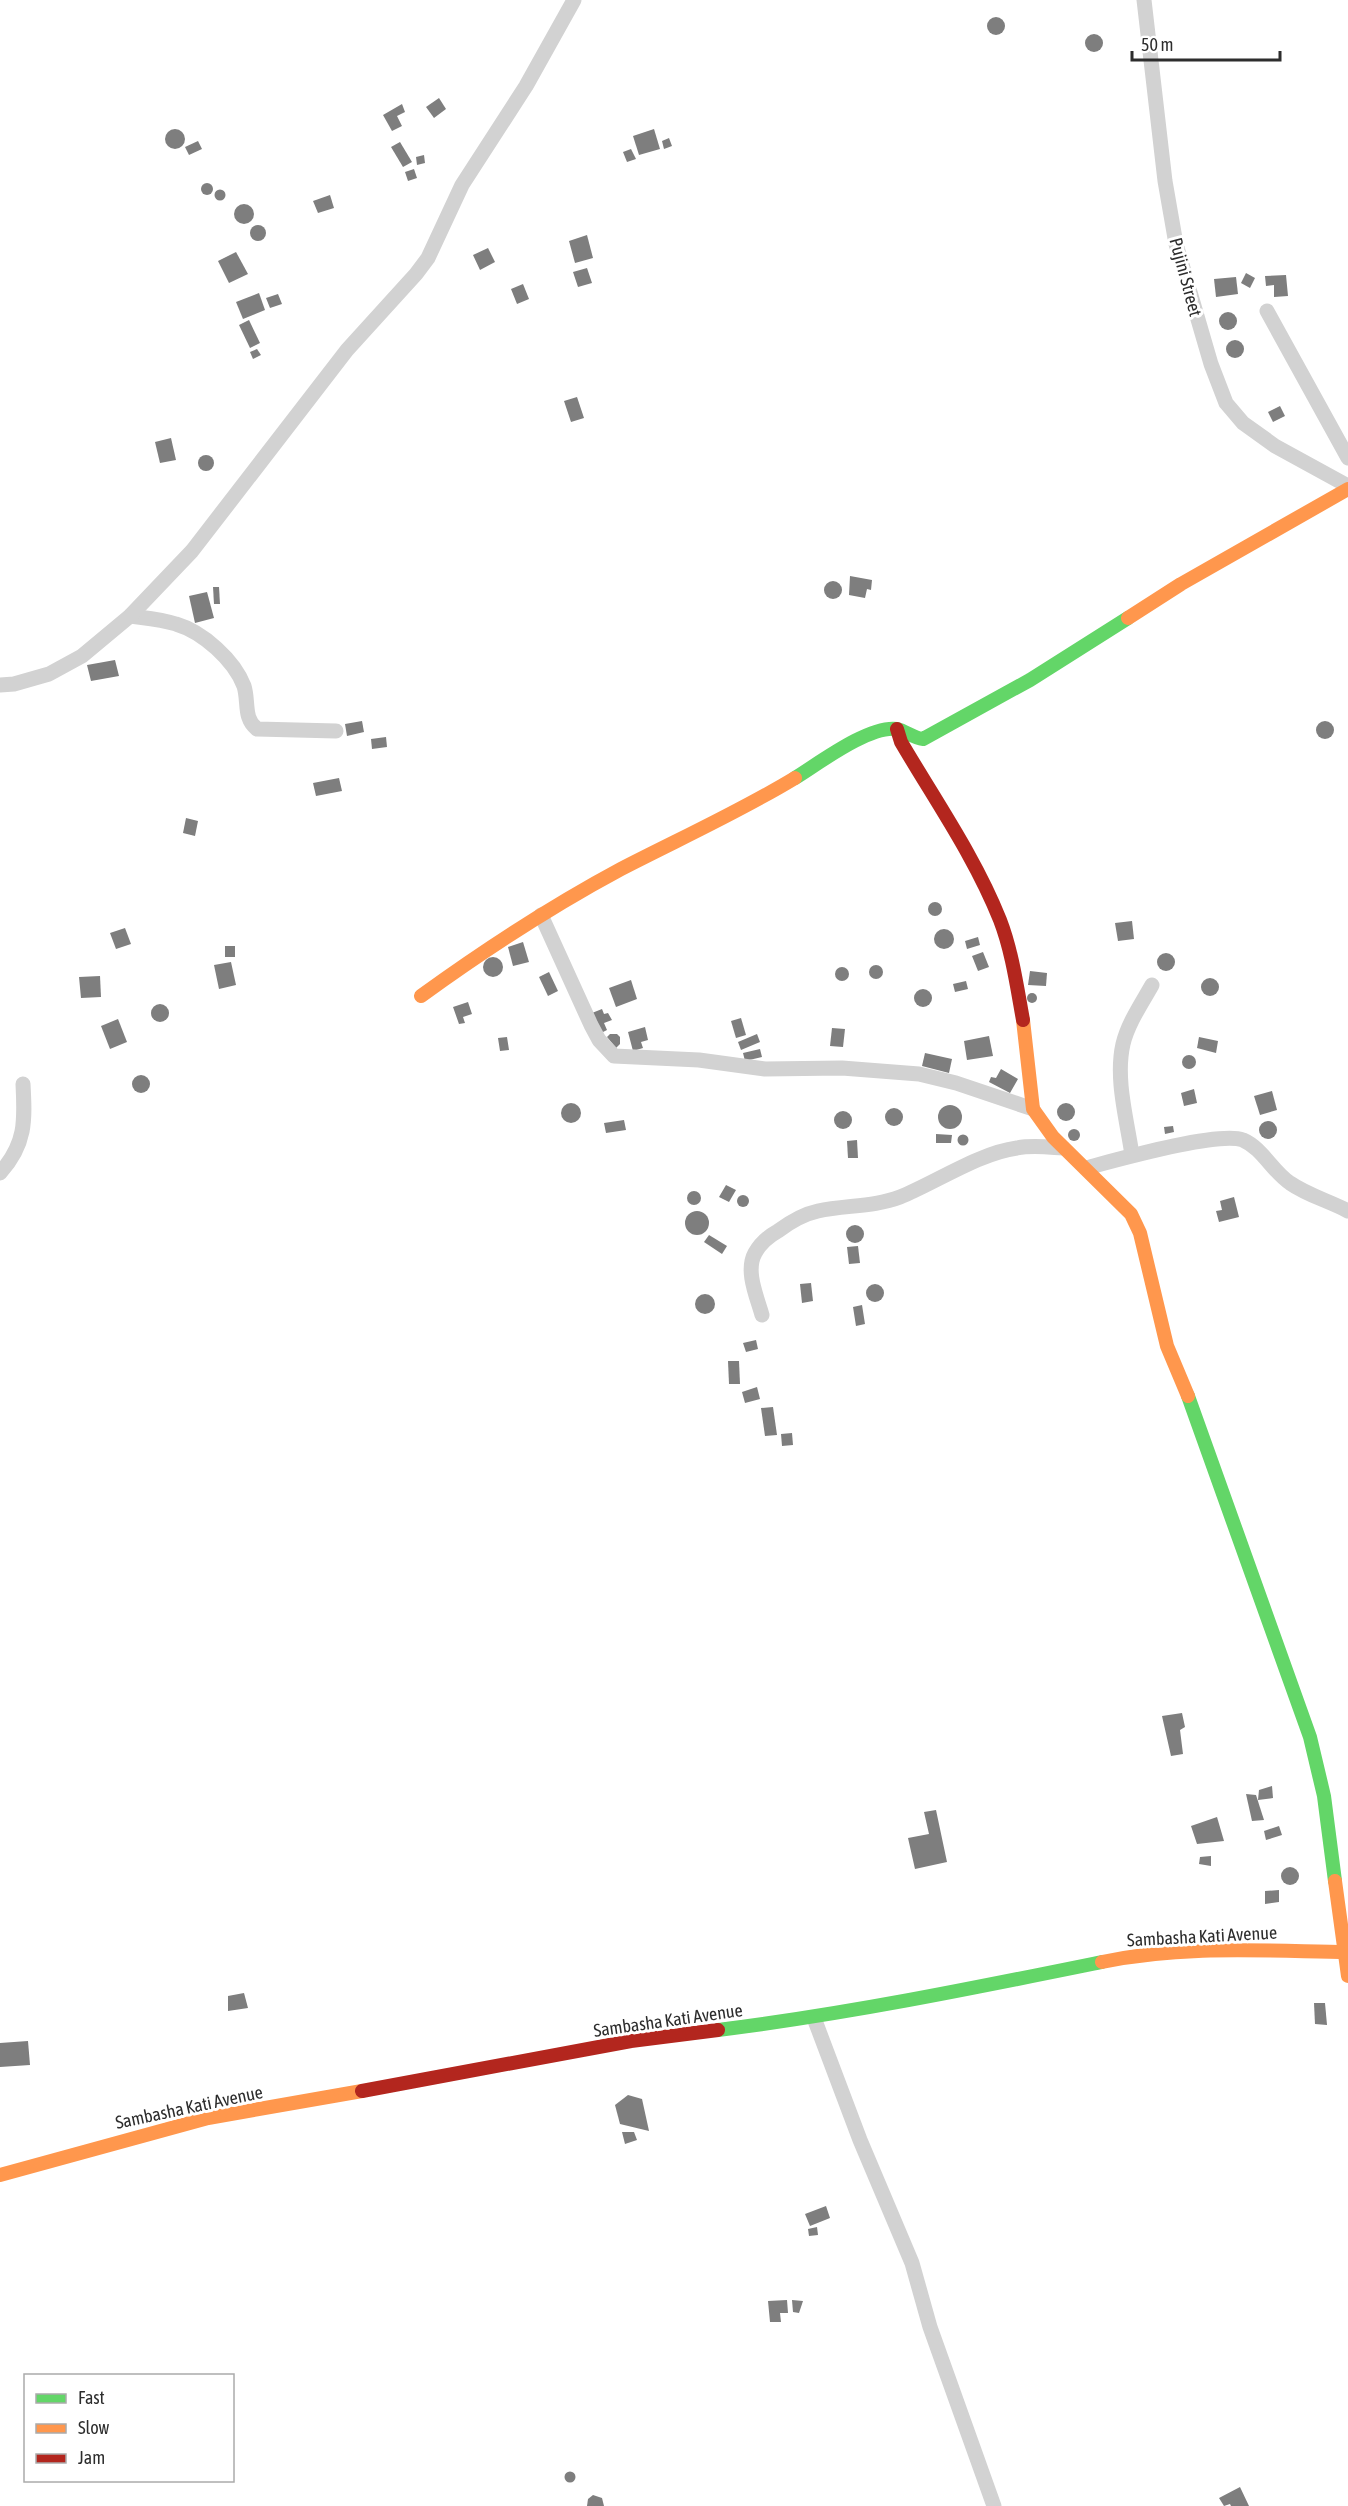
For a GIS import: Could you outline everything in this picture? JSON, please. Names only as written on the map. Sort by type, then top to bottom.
[{"type":"street","points":[[0,685],[14,684],[49,674],[82,656],[130,616],[192,551],[347,350],[428,258],[462,185],[526,86],[573,0]]},
{"type":"street","name":"Pujini Street","points":[[1144,0],[1165,182],[1176,244],[1211,364],[1226,403],[1243,423],[1275,446],[1348,488]]},
{"type":"street","points":[[1267,311],[1348,458]]},
{"type":"street","points":[[422,996],[499,940],[541,915],[620,870],[753,803],[861,738],[882,730],[897,729],[923,739],[1029,680],[1181,584],[1348,488]]},
{"type":"street","points":[[130,616],[179,624],[200,636],[220,652],[235,669],[243,686],[247,717],[257,729],[336,731]]},
{"type":"street","points":[[897,729],[901,742],[965,849],[1000,921],[1016,982],[1025,1032],[1032,1109]]},
{"type":"street","points":[[541,915],[591,1025],[599,1040],[614,1056],[699,1060],[765,1069],[842,1068],[920,1074],[956,1083],[1032,1109],[1063,1148],[1111,1193],[1137,1223],[1167,1346],[1187,1392],[1228,1502],[1310,1737],[1324,1796],[1348,1976]]},
{"type":"street","points":[[1132,1155],[1120,1067],[1124,1042],[1131,1022],[1152,985]]},
{"type":"street","points":[[0,1173],[13,1159],[25,1123],[23,1084]]},
{"type":"street","points":[[1086,1168],[1132,1155],[1200,1142],[1230,1138],[1243,1140],[1256,1149],[1290,1183],[1348,1211]]},
{"type":"street","points":[[762,1315],[752,1280],[751,1266],[754,1253],[769,1236],[792,1221],[816,1211],[875,1204],[898,1198],[1003,1151],[1035,1146],[1063,1148]]},
{"type":"street","name":"Sambasha Kati Avenue","points":[[0,2175],[208,2118],[463,2074],[632,2041],[814,2018],[1119,1958],[1166,1952],[1318,1950],[1346,1952]]},
{"type":"street","points":[[814,2018],[860,2140],[912,2263],[930,2327],[994,2506]]},
{"type":"building","points":[[996,17],[1002,20],[1005,26],[1002,32],[996,35],[990,32],[987,26],[990,20]]},
{"type":"building","points":[[1094,34],[1100,37],[1103,43],[1100,49],[1094,52],[1088,49],[1085,43],[1088,37]]},
{"type":"building","points":[[439,98],[446,109],[434,118],[426,107]]},
{"type":"building","points":[[402,104],[405,112],[397,116],[402,126],[392,131],[383,115]]},
{"type":"building","points":[[175,129],[182,132],[185,139],[182,146],[175,149],[168,146],[165,139],[168,132]]},
{"type":"building","points":[[654,129],[660,149],[639,155],[633,136]]},
{"type":"building","points":[[669,138],[672,146],[664,149],[662,141]]},
{"type":"building","points":[[198,141],[202,149],[189,155],[185,147]]},
{"type":"building","points":[[400,142],[412,162],[403,167],[391,147]]},
{"type":"building","points":[[631,149],[636,159],[627,162],[623,152]]},
{"type":"building","points":[[424,155],[425,163],[417,165],[416,157]]},
{"type":"building","points":[[414,169],[417,178],[408,181],[405,172]]},
{"type":"building","points":[[209,183],[213,189],[209,195],[205,195],[201,187]]},
{"type":"building","points":[[220,190],[224,191],[224,199],[220,200],[216,199],[215,195],[216,191]]},
{"type":"building","points":[[330,195],[334,208],[318,213],[313,201]]},
{"type":"building","points":[[244,204],[251,207],[254,214],[251,221],[244,224],[237,221],[234,214],[237,207]]},
{"type":"building","points":[[258,225],[266,233],[258,241],[250,233]]},
{"type":"building","points":[[587,235],[593,258],[575,263],[569,241]]},
{"type":"building","points":[[488,248],[495,262],[480,270],[473,255]]},
{"type":"building","points":[[236,252],[248,274],[229,283],[218,261]]},
{"type":"building","points":[[587,268],[592,283],[578,287],[573,272]]},
{"type":"building","points":[[1246,273],[1255,278],[1250,288],[1241,283]]},
{"type":"building","points":[[1286,275],[1288,296],[1274,297],[1274,285],[1266,286],[1265,276]]},
{"type":"building","points":[[1236,277],[1238,294],[1216,297],[1214,279]]},
{"type":"building","points":[[523,284],[529,299],[517,304],[511,289]]},
{"type":"building","points":[[259,293],[265,310],[243,319],[236,302]]},
{"type":"building","points":[[278,294],[282,304],[270,308],[266,298]]},
{"type":"building","points":[[1228,312],[1234,315],[1237,321],[1234,327],[1228,330],[1222,327],[1219,321],[1222,315]]},
{"type":"building","points":[[249,320],[260,343],[250,348],[239,325]]},
{"type":"building","points":[[1235,340],[1241,343],[1244,349],[1241,355],[1235,358],[1229,355],[1226,349],[1229,343]]},
{"type":"building","points":[[257,349],[261,355],[253,359],[250,352]]},
{"type":"building","points":[[577,397],[584,418],[571,422],[564,401]]},
{"type":"building","points":[[1280,406],[1285,416],[1273,422],[1268,412]]},
{"type":"building","points":[[171,438],[176,460],[160,463],[155,442]]},
{"type":"building","points":[[203,455],[209,455],[214,463],[212,469],[203,471],[198,466],[198,460]]},
{"type":"building","points":[[850,576],[872,580],[871,590],[867,589],[865,598],[849,595]]},
{"type":"building","points":[[833,581],[839,584],[842,590],[839,596],[833,599],[827,596],[824,590],[827,584]]},
{"type":"building","points":[[213,587],[219,587],[220,604],[214,604]]},
{"type":"building","points":[[207,592],[214,618],[195,623],[189,596]]},
{"type":"building","points":[[115,660],[119,676],[91,681],[87,665]]},
{"type":"building","points":[[362,721],[364,732],[347,736],[345,724]]},
{"type":"building","points":[[1325,721],[1331,724],[1334,730],[1331,736],[1325,739],[1319,736],[1316,730],[1319,724]]},
{"type":"building","points":[[386,737],[387,747],[372,749],[371,739]]},
{"type":"building","points":[[339,778],[342,791],[316,796],[313,783]]},
{"type":"building","points":[[186,818],[198,821],[195,836],[183,833]]},
{"type":"building","points":[[935,902],[940,904],[942,909],[940,914],[935,916],[930,914],[928,909],[930,904]]},
{"type":"building","points":[[1132,921],[1134,939],[1118,941],[1115,923]]},
{"type":"building","points":[[125,928],[131,944],[116,949],[110,933]]},
{"type":"building","points":[[940,929],[948,929],[954,935],[954,943],[948,949],[940,949],[934,943],[934,935]]},
{"type":"building","points":[[978,937],[980,945],[967,949],[965,941]]},
{"type":"building","points":[[523,942],[529,962],[513,966],[508,947]]},
{"type":"building","points":[[225,946],[235,946],[235,957],[225,957]]},
{"type":"building","points":[[983,952],[989,967],[978,971],[972,956]]},
{"type":"building","points":[[1166,953],[1172,956],[1175,962],[1172,968],[1166,971],[1160,968],[1157,962],[1160,956]]},
{"type":"building","points":[[493,957],[500,960],[503,967],[500,974],[493,977],[486,974],[483,967],[486,960]]},
{"type":"building","points":[[231,962],[236,985],[219,989],[214,965]]},
{"type":"building","points":[[873,965],[879,965],[883,972],[879,979],[873,979],[869,975],[869,969]]},
{"type":"building","points":[[842,967],[847,969],[849,974],[847,979],[842,981],[837,979],[835,974],[837,969]]},
{"type":"building","points":[[1030,971],[1047,973],[1046,986],[1028,985]]},
{"type":"building","points":[[549,972],[558,991],[548,996],[539,977]]},
{"type":"building","points":[[100,976],[101,997],[81,998],[79,977]]},
{"type":"building","points":[[1210,978],[1216,981],[1219,987],[1216,993],[1210,996],[1204,993],[1201,987],[1204,981]]},
{"type":"building","points":[[631,980],[637,999],[616,1007],[609,988]]},
{"type":"building","points":[[966,981],[968,989],[955,992],[953,984]]},
{"type":"building","points":[[923,989],[929,992],[932,998],[929,1004],[923,1007],[917,1004],[914,998],[917,992]]},
{"type":"building","points":[[1032,993],[1036,994],[1036,1002],[1032,1003],[1028,1002],[1027,998],[1028,994]]},
{"type":"building","points":[[468,1002],[472,1014],[463,1017],[465,1023],[459,1024],[453,1007]]},
{"type":"building","points":[[160,1004],[166,1007],[169,1013],[166,1019],[160,1022],[154,1019],[151,1013],[154,1007]]},
{"type":"building","points":[[602,1009],[604,1014],[608,1013],[612,1020],[604,1023],[607,1030],[601,1033],[592,1013]]},
{"type":"building","points":[[741,1018],[746,1035],[736,1038],[731,1021]]},
{"type":"building","points":[[118,1019],[127,1042],[110,1049],[101,1026]]},
{"type":"building","points":[[645,1027],[648,1040],[641,1042],[643,1048],[633,1051],[628,1032]]},
{"type":"building","points":[[832,1028],[845,1029],[843,1047],[830,1046]]},
{"type":"building","points":[[610,1034],[617,1034],[620,1037],[620,1044],[616,1048],[607,1037]]},
{"type":"building","points":[[757,1034],[760,1042],[741,1050],[738,1042]]},
{"type":"building","points":[[989,1036],[993,1056],[967,1060],[964,1041]]},
{"type":"building","points":[[507,1037],[509,1050],[500,1051],[498,1038]]},
{"type":"building","points":[[1199,1037],[1218,1041],[1216,1053],[1197,1048]]},
{"type":"building","points":[[760,1049],[762,1057],[745,1061],[743,1053]]},
{"type":"building","points":[[925,1053],[952,1059],[949,1073],[922,1066]]},
{"type":"building","points":[[1189,1055],[1194,1057],[1196,1062],[1194,1067],[1189,1069],[1184,1067],[1182,1062],[1184,1057]]},
{"type":"building","points":[[1001,1069],[1018,1079],[1010,1093],[989,1082],[991,1077],[996,1078]]},
{"type":"building","points":[[141,1075],[147,1078],[150,1084],[147,1090],[141,1093],[135,1090],[132,1084],[135,1078]]},
{"type":"building","points":[[1194,1089],[1197,1103],[1184,1106],[1181,1093]]},
{"type":"building","points":[[1272,1091],[1277,1110],[1260,1115],[1254,1096]]},
{"type":"building","points":[[571,1103],[578,1106],[581,1113],[578,1120],[571,1123],[564,1120],[561,1113],[564,1106]]},
{"type":"building","points":[[1066,1103],[1072,1106],[1075,1112],[1072,1118],[1066,1121],[1060,1118],[1057,1112],[1060,1106]]},
{"type":"building","points":[[950,1105],[959,1108],[962,1117],[959,1126],[950,1129],[941,1126],[938,1117],[941,1108]]},
{"type":"building","points":[[894,1108],[900,1111],[903,1117],[900,1123],[894,1126],[888,1123],[885,1117],[888,1111]]},
{"type":"building","points":[[843,1111],[849,1114],[852,1120],[849,1126],[843,1129],[837,1126],[834,1120],[837,1114]]},
{"type":"building","points":[[624,1120],[626,1130],[606,1133],[604,1123]]},
{"type":"building","points":[[1268,1121],[1274,1124],[1277,1130],[1274,1136],[1268,1139],[1262,1136],[1259,1130],[1262,1124]]},
{"type":"building","points":[[1173,1126],[1174,1132],[1165,1134],[1164,1127]]},
{"type":"building","points":[[1076,1129],[1080,1135],[1076,1141],[1072,1141],[1068,1133]]},
{"type":"building","points":[[936,1134],[952,1135],[951,1143],[936,1143]]},
{"type":"building","points":[[963,1134],[969,1140],[963,1146],[957,1140]]},
{"type":"building","points":[[857,1140],[858,1158],[848,1158],[847,1141]]},
{"type":"building","points":[[726,1185],[736,1190],[729,1202],[719,1197]]},
{"type":"building","points":[[694,1191],[699,1193],[701,1198],[699,1203],[694,1205],[689,1203],[687,1198],[689,1193]]},
{"type":"building","points":[[745,1195],[749,1201],[745,1207],[741,1207],[737,1199]]},
{"type":"building","points":[[1234,1197],[1239,1217],[1219,1222],[1216,1211],[1222,1210],[1220,1201]]},
{"type":"building","points":[[697,1211],[706,1214],[709,1223],[706,1232],[697,1235],[688,1232],[685,1223],[688,1214]]},
{"type":"building","points":[[855,1225],[861,1228],[864,1234],[861,1240],[855,1243],[849,1240],[846,1234],[849,1228]]},
{"type":"building","points":[[709,1235],[727,1246],[722,1254],[704,1242]]},
{"type":"building","points":[[858,1246],[860,1263],[849,1264],[847,1247]]},
{"type":"building","points":[[811,1283],[813,1301],[802,1303],[800,1284]]},
{"type":"building","points":[[875,1284],[881,1287],[884,1293],[881,1299],[875,1302],[869,1299],[866,1293],[869,1287]]},
{"type":"building","points":[[701,1294],[709,1294],[715,1300],[715,1308],[709,1314],[701,1314],[695,1308],[695,1300]]},
{"type":"building","points":[[862,1305],[865,1324],[856,1326],[853,1307]]},
{"type":"building","points":[[756,1340],[758,1349],[746,1352],[743,1343]]},
{"type":"building","points":[[728,1361],[739,1361],[740,1384],[729,1384]]},
{"type":"building","points":[[757,1387],[760,1399],[745,1403],[742,1392]]},
{"type":"building","points":[[773,1407],[777,1435],[765,1436],[761,1408]]},
{"type":"building","points":[[792,1433],[793,1445],[782,1446],[781,1434]]},
{"type":"building","points":[[1182,1713],[1185,1727],[1180,1730],[1183,1754],[1171,1756],[1162,1716]]},
{"type":"building","points":[[1272,1786],[1273,1798],[1258,1800],[1259,1790]]},
{"type":"building","points":[[1246,1794],[1256,1795],[1264,1820],[1252,1821]]},
{"type":"building","points":[[936,1810],[947,1862],[915,1869],[908,1838],[929,1834],[924,1812]]},
{"type":"building","points":[[1217,1817],[1224,1841],[1197,1844],[1191,1826]]},
{"type":"building","points":[[1279,1826],[1282,1835],[1266,1840],[1264,1831]]},
{"type":"building","points":[[1211,1856],[1211,1866],[1199,1864],[1200,1857]]},
{"type":"building","points":[[1290,1867],[1296,1870],[1299,1876],[1296,1882],[1290,1885],[1284,1882],[1281,1876],[1284,1870]]},
{"type":"building","points":[[1279,1890],[1279,1902],[1265,1904],[1265,1891]]},
{"type":"building","points":[[244,1993],[248,2008],[228,2011],[228,1996]]},
{"type":"building","points":[[1314,2003],[1325,2003],[1327,2025],[1315,2024]]},
{"type":"building","points":[[28,2041],[30,2065],[0,2067],[0,2043]]},
{"type":"building","points":[[628,2095],[642,2099],[649,2131],[620,2124],[615,2105]]},
{"type":"building","points":[[622,2132],[634,2132],[637,2140],[625,2144]]},
{"type":"building","points":[[826,2206],[830,2218],[810,2226],[805,2214]]},
{"type":"building","points":[[817,2227],[818,2235],[809,2236],[808,2229]]},
{"type":"building","points":[[787,2300],[788,2313],[780,2313],[781,2322],[770,2322],[768,2301]]},
{"type":"building","points":[[792,2300],[803,2301],[799,2313],[793,2312]]},
{"type":"building","points":[[570,2471],[576,2477],[570,2483],[564,2477]]},
{"type":"building","points":[[1240,2487],[1249,2506],[1231,2506],[1230,2504],[1224,2506],[1219,2498]]},
{"type":"building","points":[[593,2495],[602,2498],[604,2506],[587,2506],[588,2499]]},
{"type":"traffic: fast","points":[[795,778],[844,747],[872,733],[897,729],[923,739],[1030,680],[1128,618]]},
{"type":"traffic: fast","points":[[1188,1396],[1310,1737],[1324,1796],[1335,1881]]},
{"type":"traffic: fast","points":[[718,2030],[862,2008],[1102,1962]]},
{"type":"traffic: slow","points":[[1128,618],[1181,584],[1348,489]]},
{"type":"traffic: slow","points":[[421,996],[494,945],[569,898],[795,778]]},
{"type":"traffic: slow","points":[[1023,1020],[1033,1109],[1053,1137],[1131,1214],[1140,1233],[1167,1346],[1188,1396]]},
{"type":"traffic: slow","points":[[1335,1881],[1348,1976]]},
{"type":"traffic: slow","points":[[1102,1962],[1194,1951],[1348,1952]]},
{"type":"traffic: slow","points":[[0,2175],[208,2118],[362,2091]]},
{"type":"traffic: jam","points":[[897,729],[901,742],[967,851],[1000,920],[1014,969],[1023,1020]]},
{"type":"traffic: jam","points":[[362,2091],[631,2041],[718,2030]]}]
